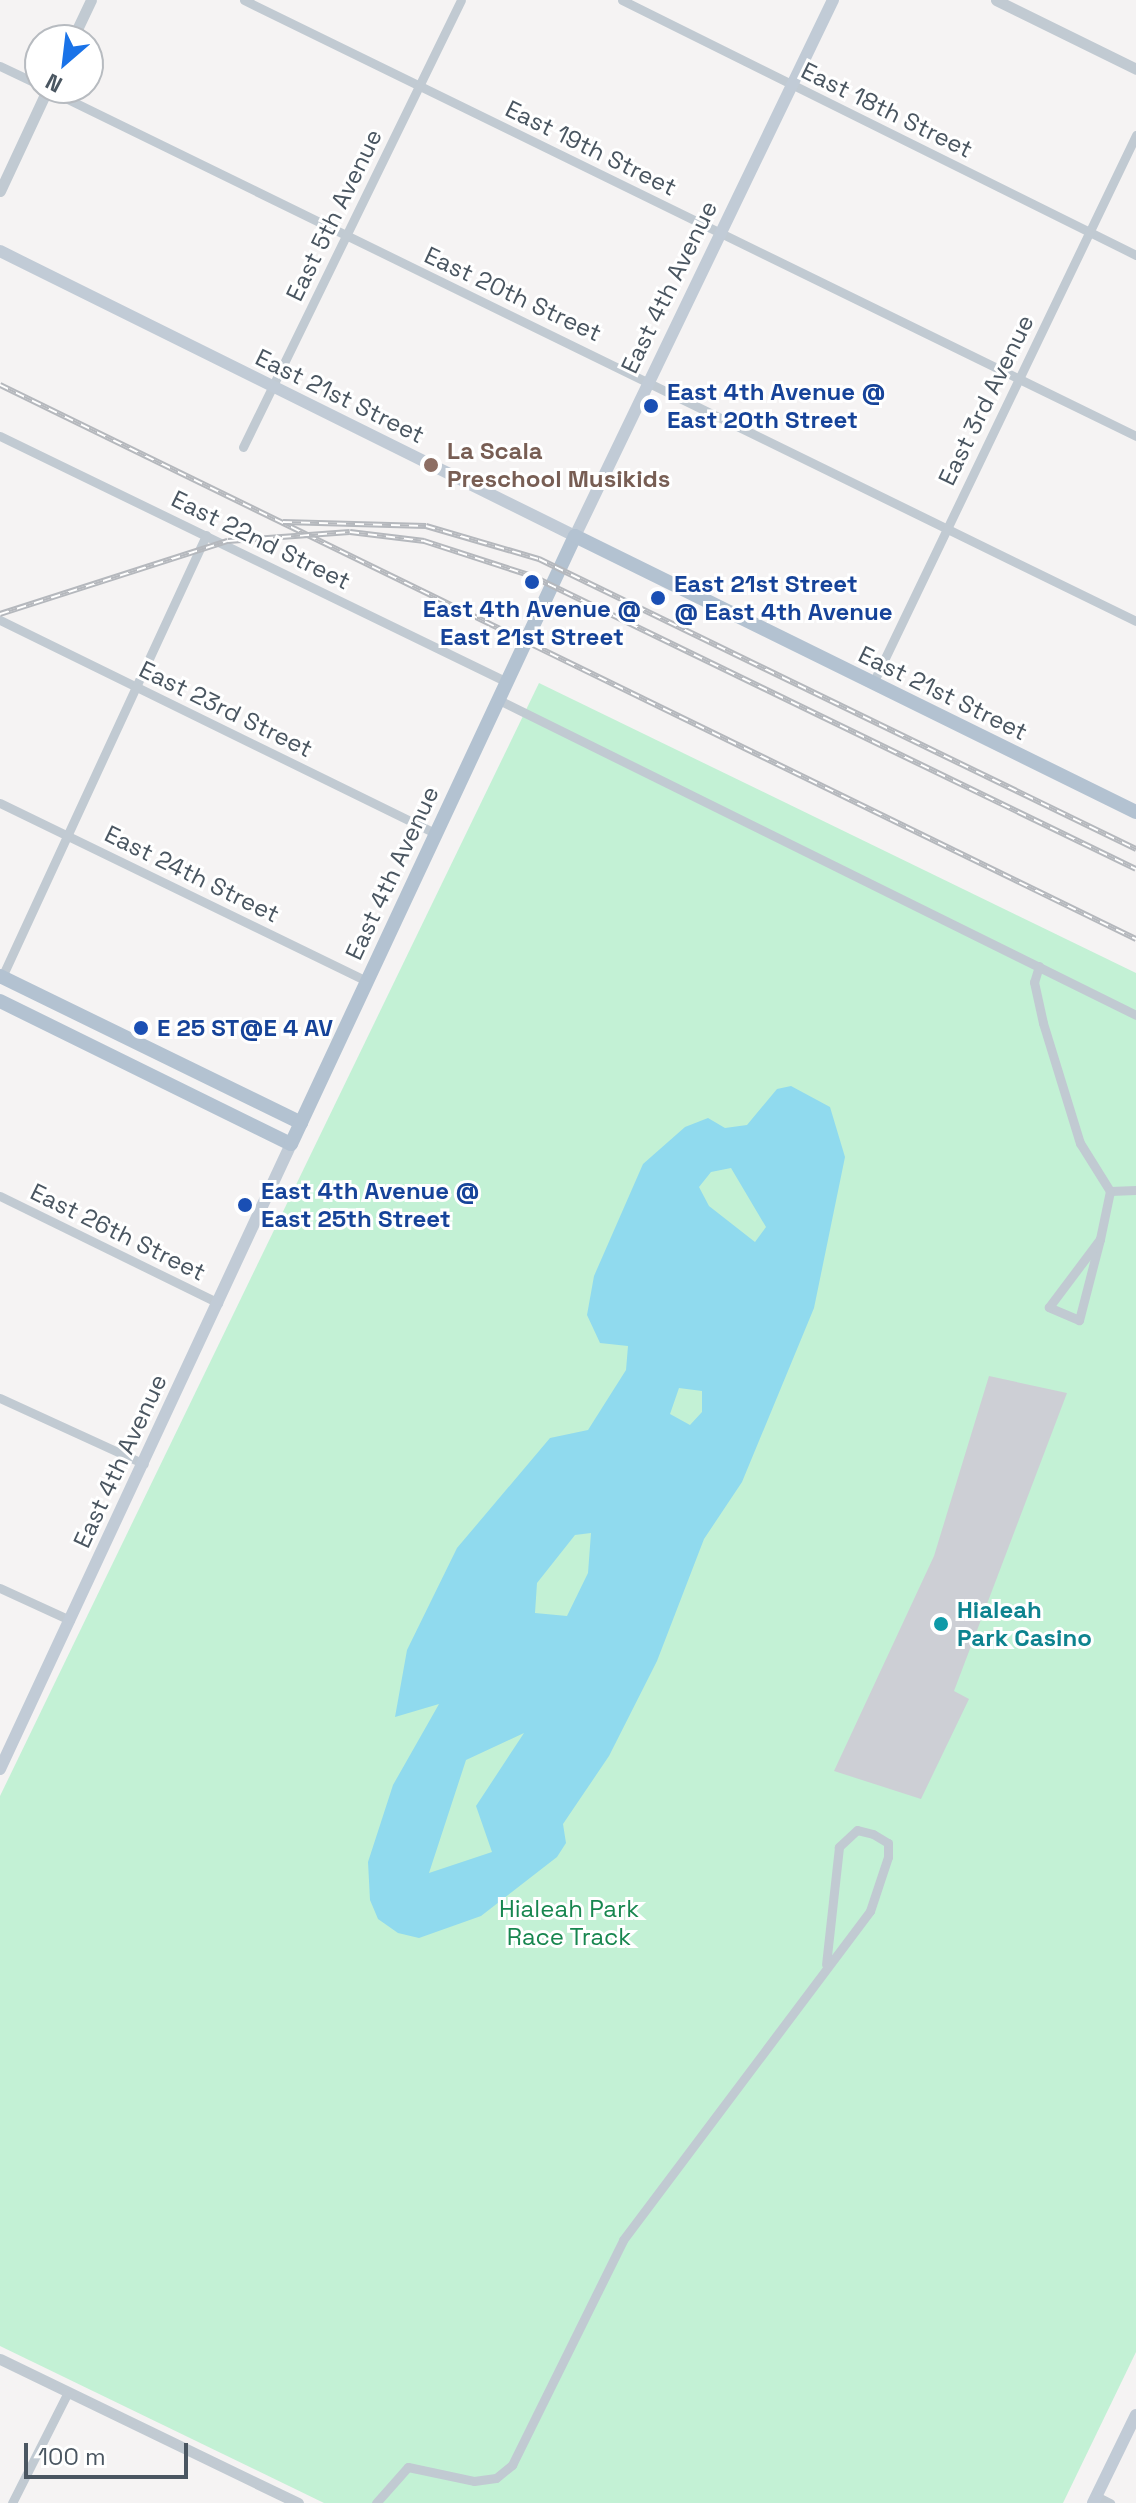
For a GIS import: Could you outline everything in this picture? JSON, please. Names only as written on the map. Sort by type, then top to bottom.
[{"type":"main road","name":"East 4th Avenue","points":[[0,1769],[505,681],[833,0]]},
{"type":"main road","name":"East 21st Street","points":[[0,251],[1136,812]]},
{"type":"main road","points":[[1,978],[301,1123]]},
{"type":"main road","points":[[0,1001],[291,1144]]},
{"type":"main road","points":[[1094,2500],[1136,2415]]},
{"type":"street","points":[[80,24],[91,0]]},
{"type":"street","name":"East 19th Street","points":[[244,0],[1136,436]]},
{"type":"street","name":"East 5th Avenue","points":[[243,447],[461,0]]},
{"type":"street","name":"East 18th Street","points":[[622,0],[1136,255]]},
{"type":"street","points":[[996,0],[1136,69]]},
{"type":"street","name":"East 20th Street","points":[[0,66],[24,78]]},
{"type":"street","points":[[0,191],[38,104]]},
{"type":"street","name":"East 20th Street","points":[[77,104],[346,237],[648,380],[1136,621]]},
{"type":"street","name":"East 3rd Avenue","points":[[873,683],[1136,135]]},
{"type":"street","name":"East 22nd Street","points":[[0,436],[505,681]]},
{"type":"street","points":[[1,978],[206,535]]},
{"type":"street","name":"East 23rd Street","points":[[0,620],[434,833]]},
{"type":"street","points":[[497,699],[1039,966],[1091,987],[1136,1015]]},
{"type":"street","name":"East 24th Street","points":[[0,803],[366,981]]},
{"type":"street","points":[[1039,966],[1034,982],[1063,1093],[1080,1143],[1110,1191],[1100,1239],[1079,1320],[1049,1307],[1064,1280],[1100,1239]]},
{"type":"street","points":[[1110,1191],[1136,1190]]},
{"type":"street","name":"East 26th Street","points":[[0,1196],[218,1303]]},
{"type":"street","points":[[0,1398],[144,1464]]},
{"type":"street","points":[[0,1588],[70,1620]]},
{"type":"street","points":[[376,2503],[408,2467],[474,2481],[496,2478],[512,2465],[623,2240],[826,1964],[870,1911],[882,1882],[888,1843],[873,1834],[857,1830],[839,1847],[826,1964]]},
{"type":"street","points":[[0,2359],[298,2503]]},
{"type":"street","points":[[12,2503],[68,2392]]},
{"type":"street","points":[[1094,2500],[1110,2503]]},
{"type":"green space","name":"Hialeah Park Race Track","points":[[539,683],[1136,973],[1136,2352],[1063,2503],[324,2503],[0,2346],[0,1796]]},
{"type":"water","points":[[791,1086],[830,1107],[845,1157],[814,1308],[742,1482],[704,1539],[657,1661],[609,1756],[563,1824],[566,1843],[557,1857],[481,1916],[419,1938],[398,1933],[378,1919],[370,1900],[368,1862],[393,1785],[439,1704],[395,1717],[407,1650],[457,1548],[550,1438],[588,1430],[626,1370],[628,1346],[600,1343],[587,1315],[594,1276],[643,1164],[685,1127],[708,1118],[725,1128],[747,1125],[777,1089]],"holes":[[[731,1168],[766,1227],[755,1242],[709,1206],[699,1187],[711,1172]],[[679,1388],[702,1391],[702,1412],[690,1425],[670,1414]],[[591,1533],[588,1573],[567,1616],[535,1613],[537,1583],[575,1535]],[[524,1733],[476,1806],[492,1852],[429,1873],[466,1760]]]},
{"type":"building","name":"Hialeah Park Casino","points":[[989,1376],[1067,1393],[954,1691],[969,1699],[921,1799],[834,1771],[934,1556]]},
{"type":"railway","points":[[0,385],[1136,939]]},
{"type":"railway","points":[[283,522],[426,526],[539,559],[1136,849]]},
{"type":"railway","points":[[0,614],[228,541],[350,532],[424,541],[532,576],[1136,869]]},
{"type":"place","name":"East 4th Avenue @ East 20th Street","points":[[651,406]]},
{"type":"place","name":"La Scala Preschool Musikids","points":[[431,465]]},
{"type":"place","name":"East 4th Avenue @ East 21st Street","points":[[532,582]]},
{"type":"place","name":"East 21st Street @ East 4th Avenue","points":[[658,598]]},
{"type":"place","name":"E 25 ST@E 4 AV","points":[[141,1028]]},
{"type":"place","name":"East 4th Avenue @ East 25th Street","points":[[245,1205]]},
{"type":"place","name":"Hialeah Park Casino","points":[[941,1624]]}]
